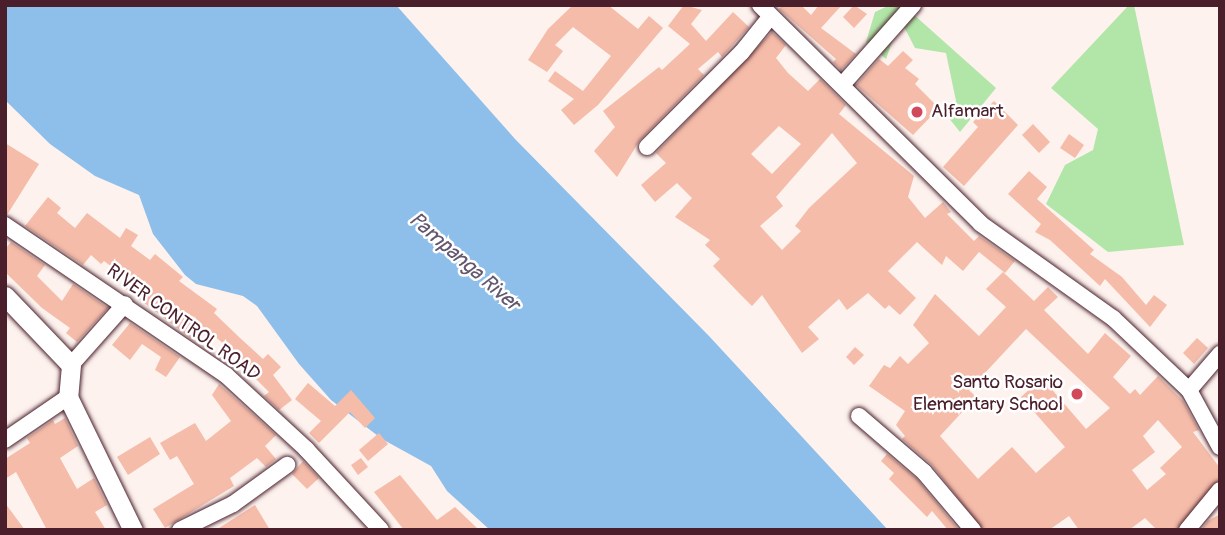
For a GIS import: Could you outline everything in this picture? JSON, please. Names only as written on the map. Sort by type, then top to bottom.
[{"type":"main road","points":[[5,296],[71,365],[68,397],[133,530]]},
{"type":"street","points":[[842,85],[913,5]]},
{"type":"street","points":[[648,147],[742,52],[765,11],[981,224],[1113,318],[1189,390],[1220,447]]},
{"type":"street","name":"RIVER CONTROL ROAD","points":[[5,225],[125,304],[227,376],[299,442],[382,530]]},
{"type":"street","points":[[71,365],[125,304]]},
{"type":"street","points":[[1189,390],[1220,354]]},
{"type":"street","points":[[5,440],[68,397]]},
{"type":"street","points":[[859,416],[924,472],[974,530]]},
{"type":"street","points":[[180,530],[233,504],[287,465]]},
{"type":"street","points":[[1187,530],[1220,490]]},
{"type":"green space","points":[[890,5],[903,5],[996,88],[960,132],[948,117],[956,101],[946,53],[915,48],[900,19],[886,59],[866,42],[875,12]]},
{"type":"green space","points":[[1129,5],[1134,5],[1184,245],[1108,252],[1046,204],[1065,165],[1093,150],[1098,129],[1051,88]]},
{"type":"water","name":"Pampanga River","points":[[5,5],[396,5],[515,139],[709,336],[888,530],[490,530],[447,491],[431,466],[382,439],[331,400],[299,364],[257,306],[243,296],[196,284],[185,275],[153,234],[139,195],[95,176],[50,144],[5,100]]},
{"type":"building","points":[[573,5],[608,5],[638,29],[649,16],[663,28],[598,105],[574,125],[561,110],[574,99],[548,81],[555,71],[583,91],[611,56],[573,27],[555,45],[563,51],[547,72],[528,60],[548,29]]},
{"type":"building","points":[[684,5],[702,10],[691,24],[706,41],[733,12],[749,27],[722,57],[718,52],[698,69],[704,75],[640,140],[617,177],[594,151],[615,127],[603,111],[659,67],[662,70],[690,44],[668,26]]},
{"type":"building","points":[[782,5],[801,5],[811,15],[819,5],[842,5],[821,28],[856,54],[841,70],[833,62],[836,59],[779,9]]},
{"type":"building","points":[[854,5],[867,14],[854,28],[843,17]]},
{"type":"building","points":[[772,32],[786,45],[776,58],[788,73],[808,91],[820,79],[846,105],[839,114],[914,176],[908,197],[925,218],[943,202],[951,212],[947,214],[974,241],[979,236],[1015,261],[1005,273],[979,252],[963,271],[946,256],[942,265],[917,242],[888,271],[916,298],[900,315],[889,305],[885,309],[868,293],[847,310],[839,299],[808,327],[819,339],[802,353],[762,295],[752,306],[713,266],[720,259],[705,245],[710,240],[675,217],[692,198],[677,183],[655,202],[641,185],[666,163],[656,153]],"holes":[[[779,126],[801,144],[772,174],[751,154]],[[832,133],[857,163],[809,208],[795,226],[801,231],[782,250],[760,226],[783,206],[776,197]]]},
{"type":"building","points":[[903,51],[913,60],[905,68],[919,79],[915,84],[939,108],[913,135],[856,85],[879,59],[888,66]]},
{"type":"building","points":[[994,101],[1018,125],[964,186],[943,167],[978,127],[973,122]]},
{"type":"building","points":[[1033,124],[1050,142],[1039,153],[1022,135]]},
{"type":"building","points":[[1069,134],[1084,145],[1075,158],[1060,148]]},
{"type":"building","points":[[5,143],[39,164],[7,215],[5,215]]},
{"type":"building","points":[[1029,171],[1047,187],[1037,199],[1094,250],[1090,254],[1122,277],[1146,305],[1154,295],[1167,305],[1150,327],[1105,279],[1100,286],[1050,240],[1035,232],[1041,224],[1008,194]]},
{"type":"building","points":[[48,197],[61,208],[57,213],[75,228],[87,213],[120,238],[126,228],[138,235],[131,246],[150,260],[155,254],[183,277],[179,281],[217,309],[214,313],[263,359],[268,354],[281,367],[273,375],[292,400],[279,410],[264,396],[269,392],[250,373],[253,369],[204,327],[193,340],[126,289],[132,282],[104,261],[101,264],[91,255],[83,265],[25,226]]},
{"type":"building","points":[[11,242],[45,265],[37,276],[62,301],[73,284],[108,308],[77,342],[66,333],[70,328],[42,308],[5,272],[5,249]]},
{"type":"building","points":[[1003,272],[1034,301],[1048,287],[1058,297],[1044,310],[1088,354],[1105,333],[1131,356],[1113,377],[1130,394],[1135,389],[1140,395],[1158,376],[1183,401],[1199,430],[1193,432],[1220,468],[1220,479],[1177,530],[1157,530],[1145,518],[1129,530],[1079,530],[1069,516],[1049,530],[983,530],[932,465],[902,439],[905,436],[896,425],[905,411],[869,386],[884,365],[890,368],[900,356],[908,364],[929,343],[913,325],[935,294],[979,336],[1006,307],[986,289]],"holes":[[[1026,329],[1110,408],[1086,429],[1042,378],[1021,397],[1065,447],[1036,473],[1012,447],[978,479],[940,436],[976,397],[969,390]],[[1158,420],[1182,447],[1160,468],[1166,474],[1147,490],[1132,470],[1155,452],[1143,436]]]},
{"type":"building","points":[[130,323],[180,357],[166,377],[155,370],[161,357],[142,344],[130,360],[112,345]]},
{"type":"building","points":[[1197,338],[1208,348],[1194,364],[1183,353]]},
{"type":"building","points":[[855,347],[864,355],[854,365],[846,357]]},
{"type":"building","points":[[308,383],[335,406],[351,390],[375,418],[365,428],[350,412],[319,443],[309,433],[321,421],[295,399]]},
{"type":"building","points":[[219,384],[276,435],[265,446],[276,459],[266,467],[257,458],[230,478],[234,486],[165,528],[153,509],[194,484],[177,456],[170,460],[160,443],[195,423],[206,441],[231,421],[212,395]]},
{"type":"building","points":[[65,418],[78,446],[60,458],[77,489],[94,478],[107,505],[95,512],[106,530],[47,530],[16,472],[5,479],[5,459],[30,443],[27,438],[53,420],[55,424]]},
{"type":"building","points":[[379,433],[388,444],[368,461],[359,450]]},
{"type":"building","points":[[150,437],[160,454],[128,475],[117,457]]},
{"type":"building","points":[[887,454],[917,479],[959,530],[948,530],[932,511],[927,517],[889,479],[894,473],[881,461]]},
{"type":"building","points":[[361,458],[368,467],[358,475],[351,465]]},
{"type":"building","points":[[303,461],[319,478],[307,489],[292,474]]},
{"type":"building","points":[[400,475],[437,520],[455,507],[479,530],[404,530],[374,492]]},
{"type":"building","points":[[5,503],[25,530],[5,530]]},
{"type":"building","points":[[255,505],[270,530],[216,530]]},
{"type":"building","points":[[1220,514],[1220,530],[1201,530],[1208,521]]},
{"type":"place","name":"Alfamart","points":[[917,112]]},
{"type":"place","name":"Santo Rosario Elementary School","points":[[1077,394]]}]
